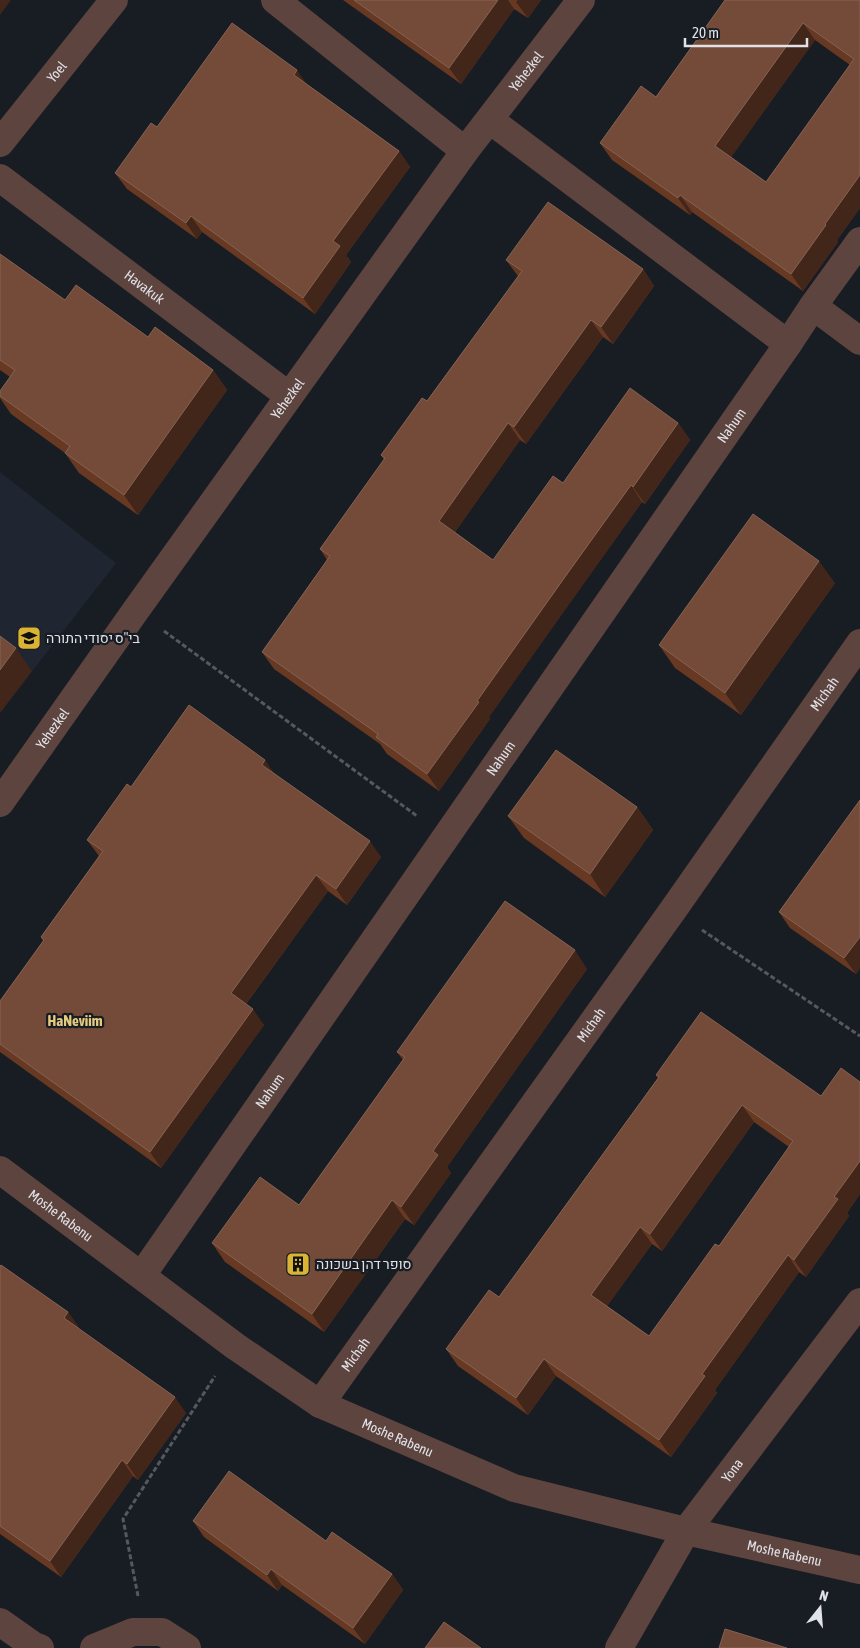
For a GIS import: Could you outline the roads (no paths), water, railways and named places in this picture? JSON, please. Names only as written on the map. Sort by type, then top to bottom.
[{"type":"street","name":"Yoel","points":[[0,143],[114,0]]},
{"type":"street","points":[[275,0],[464,150]]},
{"type":"street","name":"Yehezkel","points":[[0,803],[464,150],[490,120],[581,0]]},
{"type":"street","points":[[490,120],[788,344]]},
{"type":"street","name":"Havakuk","points":[[0,178],[289,396]]},
{"type":"street","name":"Nahum","points":[[142,1275],[813,306],[860,241]]},
{"type":"street","points":[[813,306],[860,341]]},
{"type":"street","name":"Michah","points":[[320,1404],[673,910],[860,643]]},
{"type":"street","name":"Moshe Rabenu","points":[[0,1170],[235,1346],[320,1404],[514,1488],[686,1531],[860,1570]]},
{"type":"street","name":"Yona","points":[[619,1648],[686,1531],[860,1302]]},
{"type":"street","points":[[0,1622],[34,1646],[40,1648]]},
{"type":"street","points":[[94,1648],[133,1632],[162,1632],[187,1648]]},
{"type":"place","name":"בי\"ס יסודי התורה","points":[[29,638]]},
{"type":"place","name":"סופר דהן בשכונה","points":[[298,1264]]},
{"type":"district","name":"HaNeviim","points":[[75,1021]]}]
